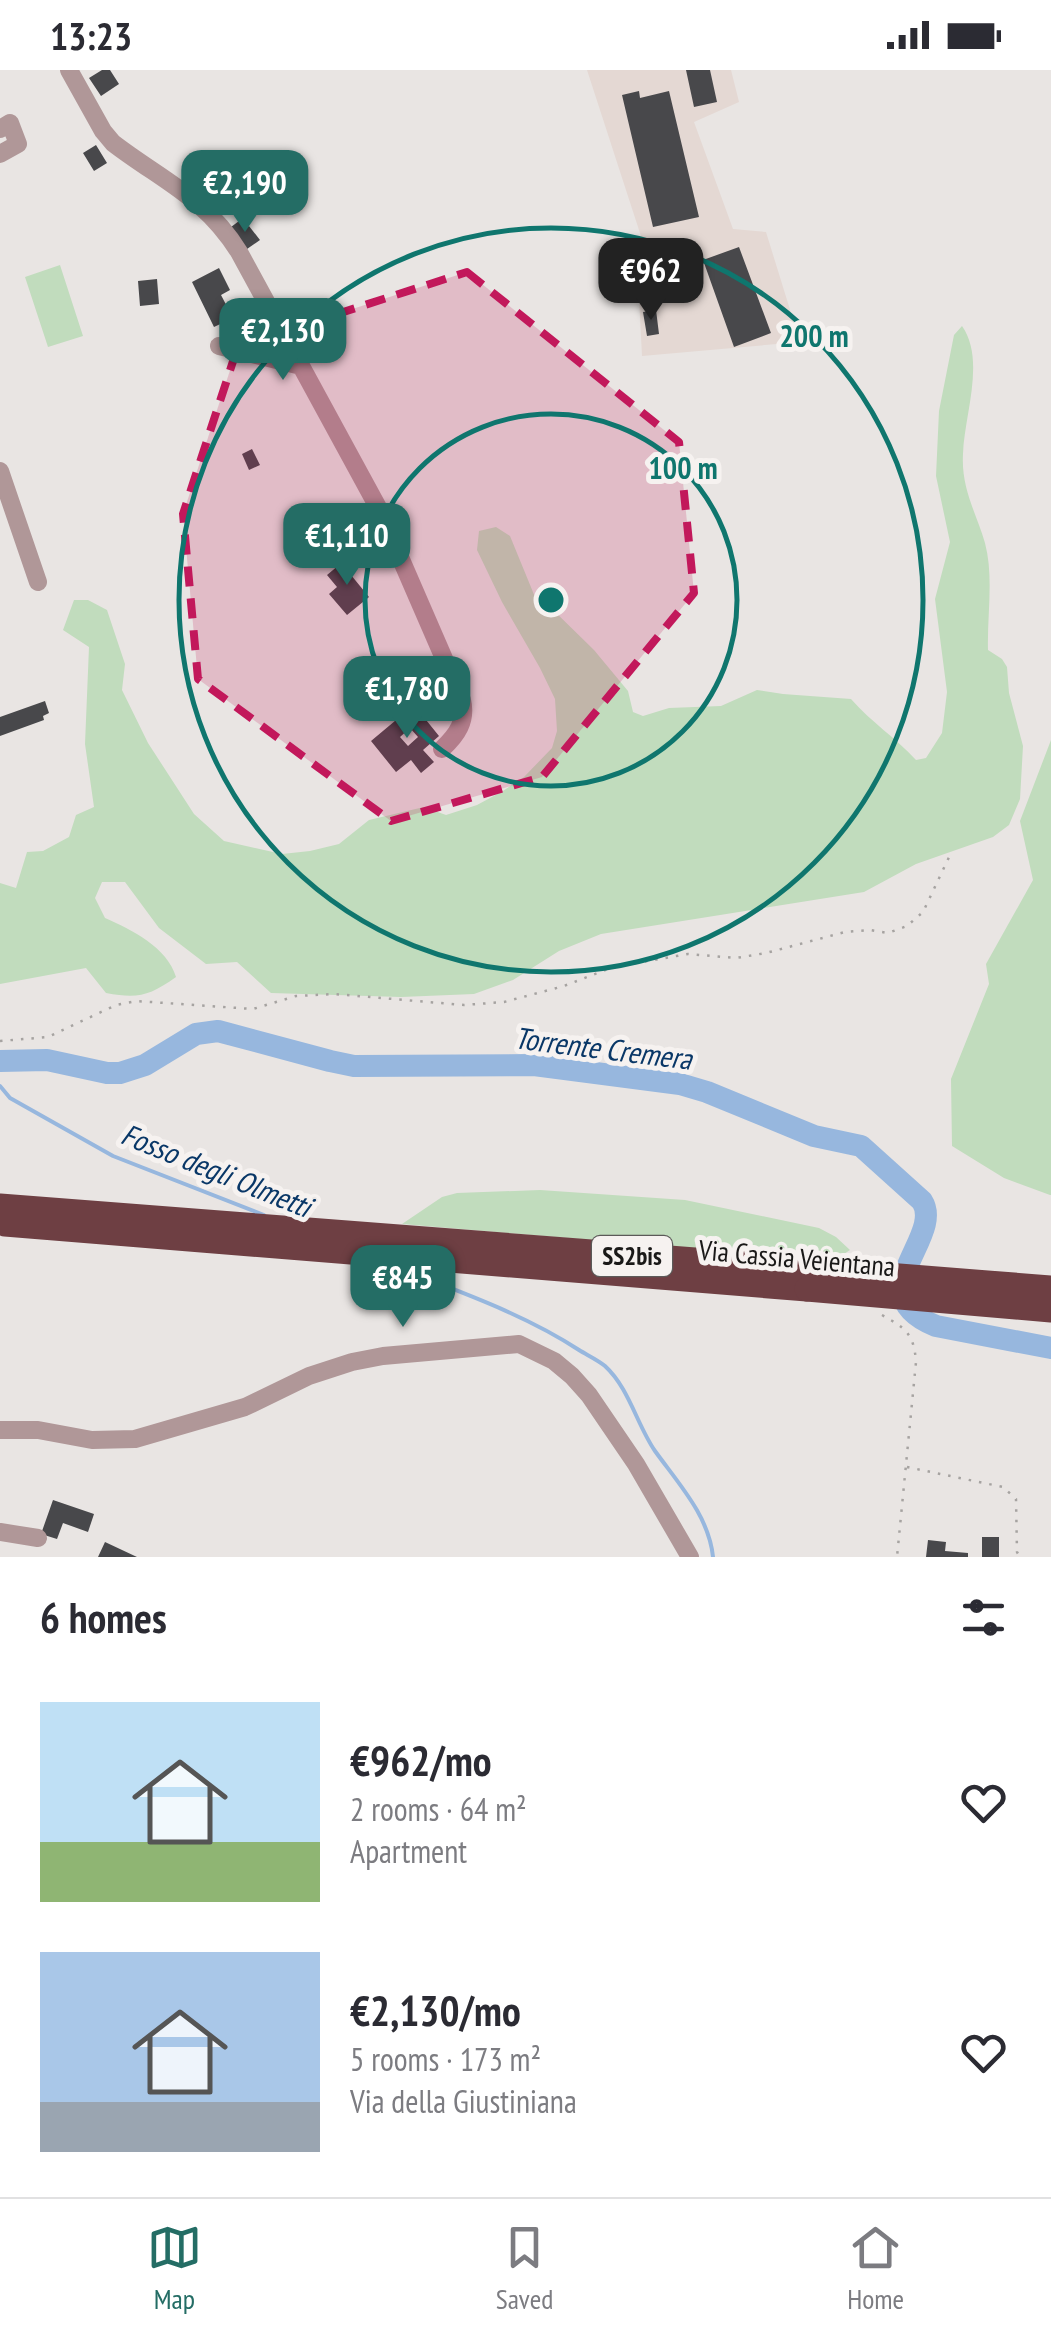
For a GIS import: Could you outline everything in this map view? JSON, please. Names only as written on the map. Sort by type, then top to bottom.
[{"type":"highway","name":"SS2bis","points":[[0,1206],[129,1225]]},
{"type":"highway","name":"Via Cassia Veientana","points":[[0,1223],[129,1225],[809,1279],[1051,1288]]},
{"type":"highway","name":"Via Cassia Veientana","points":[[809,1279],[1051,1310]]},
{"type":"street","points":[[70,70],[113,142],[193,198],[225,231],[301,366],[380,512],[462,700],[462,722],[456,736],[442,750]]},
{"type":"street","points":[[0,129],[10,124],[18,144],[0,154]]},
{"type":"street","points":[[220,346],[301,366]]},
{"type":"street","points":[[0,472],[38,582]]},
{"type":"street","points":[[0,1430],[38,1430],[92,1440],[135,1439],[245,1407],[309,1376],[352,1362],[518,1344],[554,1361],[589,1395],[636,1464],[690,1557]]},
{"type":"street","points":[[0,1532],[38,1538]]},
{"type":"path","points":[[0,1041],[48,1037],[136,1001],[253,1009],[296,996],[334,994],[464,1005],[504,1002],[564,986],[613,967],[688,954],[736,958],[845,932],[888,933],[907,926],[923,912],[951,853]]},
{"type":"path","points":[[880,1314],[903,1327],[915,1348],[897,1557]]},
{"type":"path","points":[[906,1467],[1003,1487],[1010,1492],[1016,1499],[1020,1557]]},
{"type":"highlighted area","points":[[467,272],[679,442],[694,593],[542,777],[391,821],[198,679],[183,514],[238,346]]},
{"type":"shaded area","points":[[587,70],[731,70],[739,102],[694,122],[733,229],[766,232],[800,342],[642,356],[639,298],[651,267]]},
{"type":"green space","points":[[60,265],[83,336],[48,347],[25,277]]},
{"type":"green space","points":[[962,326],[969,340],[973,371],[963,467],[988,556],[988,650],[1007,667],[1009,693],[1023,746],[1020,799],[1009,825],[993,837],[916,864],[864,892],[601,934],[559,951],[513,980],[474,994],[401,997],[271,993],[237,962],[206,964],[159,928],[125,882],[102,882],[95,898],[105,918],[157,948],[176,977],[135,996],[106,993],[86,968],[0,984],[0,883],[16,888],[27,852],[43,851],[69,837],[76,815],[94,807],[85,744],[89,647],[63,630],[74,600],[88,600],[107,610],[125,664],[122,690],[148,743],[194,814],[224,841],[282,854],[339,844],[369,820],[424,807],[446,815],[477,805],[524,777],[552,748],[557,731],[555,699],[477,550],[479,531],[496,527],[510,536],[535,597],[594,650],[628,691],[633,712],[643,716],[669,708],[721,706],[757,690],[851,699],[916,760],[926,758],[942,733],[947,692],[935,599],[950,542],[936,476],[939,411],[954,335]]},
{"type":"green space","points":[[1051,740],[1050,1195],[1004,1178],[952,1146],[951,1079],[989,984],[986,964],[1033,880],[1020,821]]},
{"type":"green space","points":[[540,1190],[685,1200],[819,1228],[850,1250],[827,1260],[402,1224],[442,1197],[457,1193]]},
{"type":"building","points":[[110,70],[119,84],[101,96],[89,78]]},
{"type":"building","points":[[686,70],[710,70],[717,102],[694,107]]},
{"type":"building","points":[[639,91],[640,98],[669,91],[699,217],[653,227],[622,95]]},
{"type":"building","points":[[96,145],[107,163],[94,171],[83,153]]},
{"type":"building","points":[[239,221],[245,229],[249,226],[260,240],[247,249],[231,227]]},
{"type":"building","points":[[739,247],[771,333],[734,347],[703,260]]},
{"type":"building","points":[[219,268],[230,290],[221,295],[233,318],[214,327],[192,282]]},
{"type":"building","points":[[157,279],[159,304],[140,306],[138,281]]},
{"type":"building","points":[[656,310],[659,334],[647,336],[643,312]]},
{"type":"building","points":[[252,449],[260,465],[249,470],[242,454]]},
{"type":"building","points":[[345,560],[355,572],[351,575],[369,597],[347,615],[329,594],[337,587],[327,575]]},
{"type":"building","points":[[45,701],[49,713],[43,716],[44,720],[0,736],[0,717]]},
{"type":"building","points":[[414,705],[439,736],[423,750],[434,762],[421,773],[411,760],[396,772],[371,741]],"holes":[[[410,728],[418,737],[408,746],[400,737]]]},
{"type":"building","points":[[53,1500],[94,1514],[88,1532],[63,1523],[57,1539],[41,1534]]},
{"type":"building","points":[[982,1537],[999,1537],[999,1557],[982,1557]]},
{"type":"building","points":[[928,1540],[946,1542],[945,1551],[968,1553],[968,1557],[926,1557]]},
{"type":"building","points":[[105,1542],[137,1557],[98,1557]]},
{"type":"waterway","name":"Torrente Cremera","points":[[0,1061],[47,1060],[120,1073],[145,1065],[196,1034],[218,1031],[354,1066],[534,1065],[680,1084],[814,1136],[861,1146],[922,1201],[926,1215],[923,1231],[903,1282],[904,1298],[914,1313],[936,1326],[1051,1348]]},
{"type":"waterway","name":"Fosso degli Olmetti","points":[[0,1086],[10,1098],[113,1156],[264,1215]]},
{"type":"waterway","name":"Fosso degli Olmetti","points":[[399,1268],[514,1315],[605,1366],[620,1385],[655,1451],[699,1514],[713,1557]]}]
